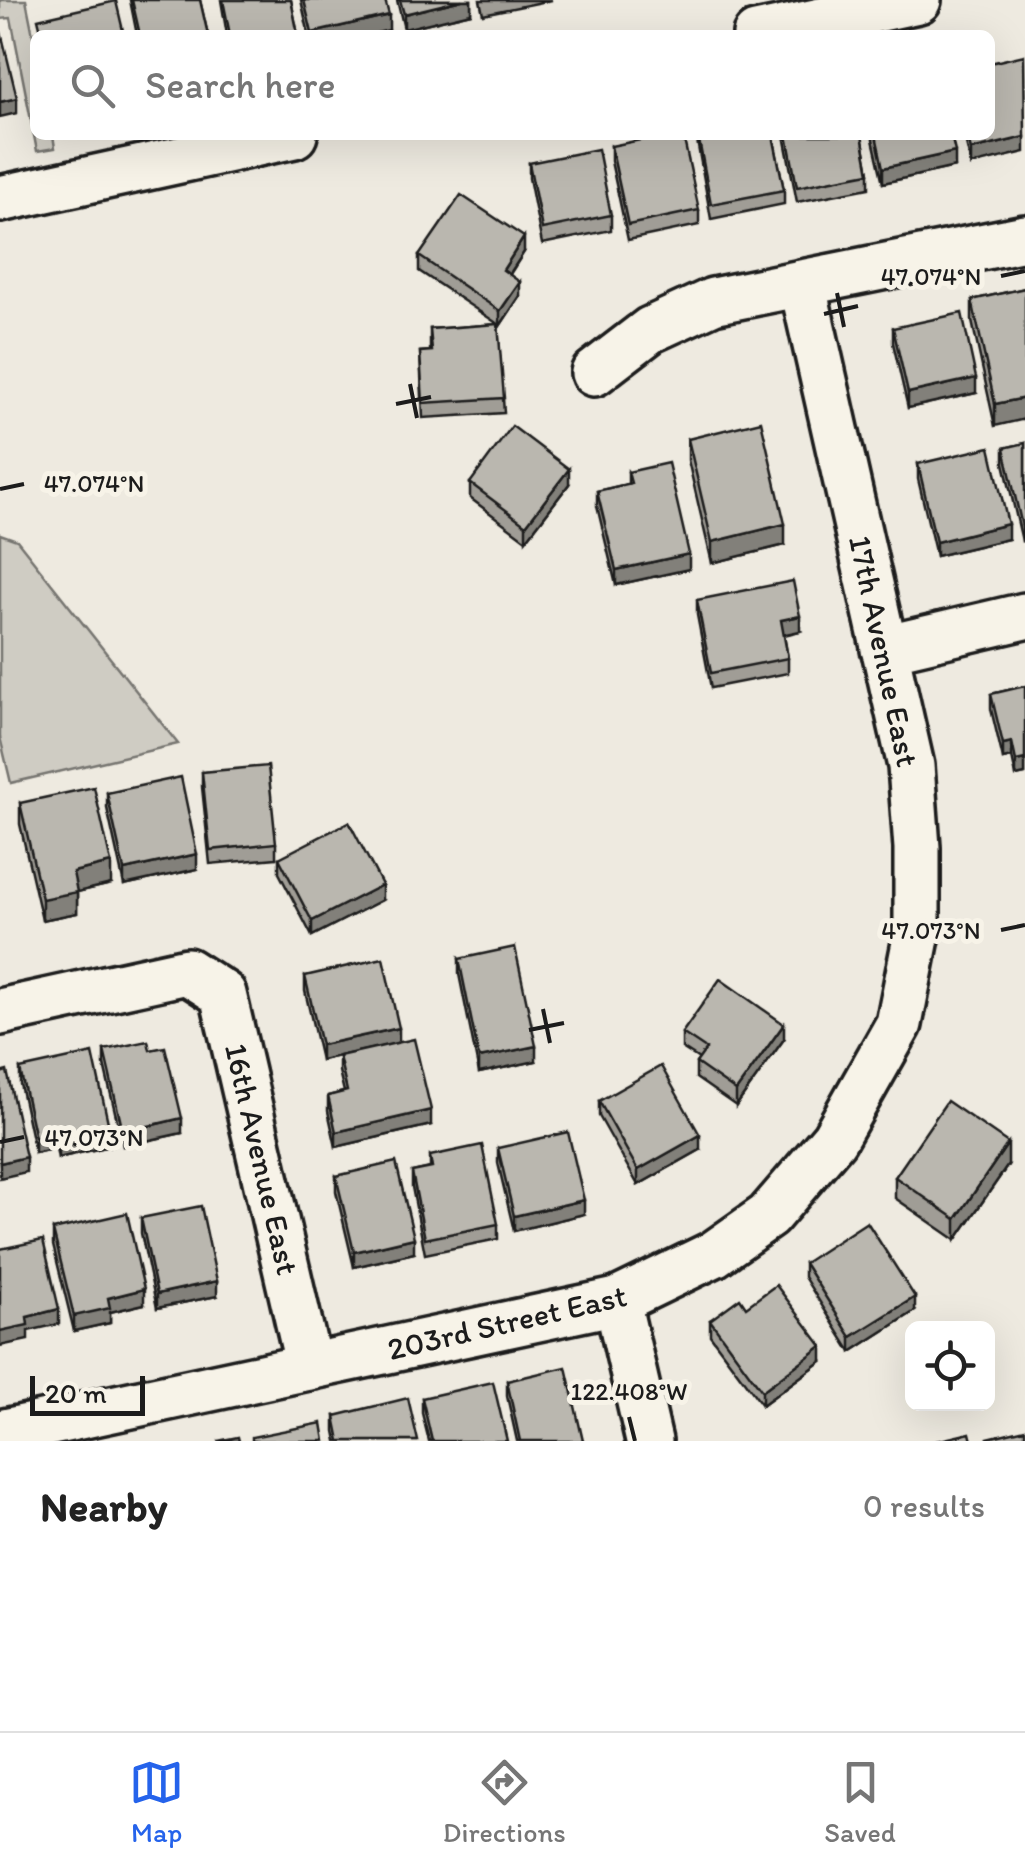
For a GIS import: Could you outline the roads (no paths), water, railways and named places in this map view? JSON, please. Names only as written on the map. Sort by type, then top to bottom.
[{"type":"street","points":[[777,30],[894,2]]},
{"type":"street","points":[[0,198],[271,140]]},
{"type":"street","points":[[594,373],[650,330],[713,300],[1025,238]]},
{"type":"street","name":"17th Avenue East","points":[[802,283],[910,766],[917,848],[917,932],[899,1024]]},
{"type":"street","points":[[884,648],[1025,616]]},
{"type":"street","name":"16th Avenue East","points":[[0,1012],[187,970],[224,994],[309,1367]]},
{"type":"street","name":"203rd Street East","points":[[8,1435],[618,1302],[714,1254],[768,1216],[834,1139],[899,1024]]},
{"type":"street","points":[[618,1302],[648,1441]]}]
